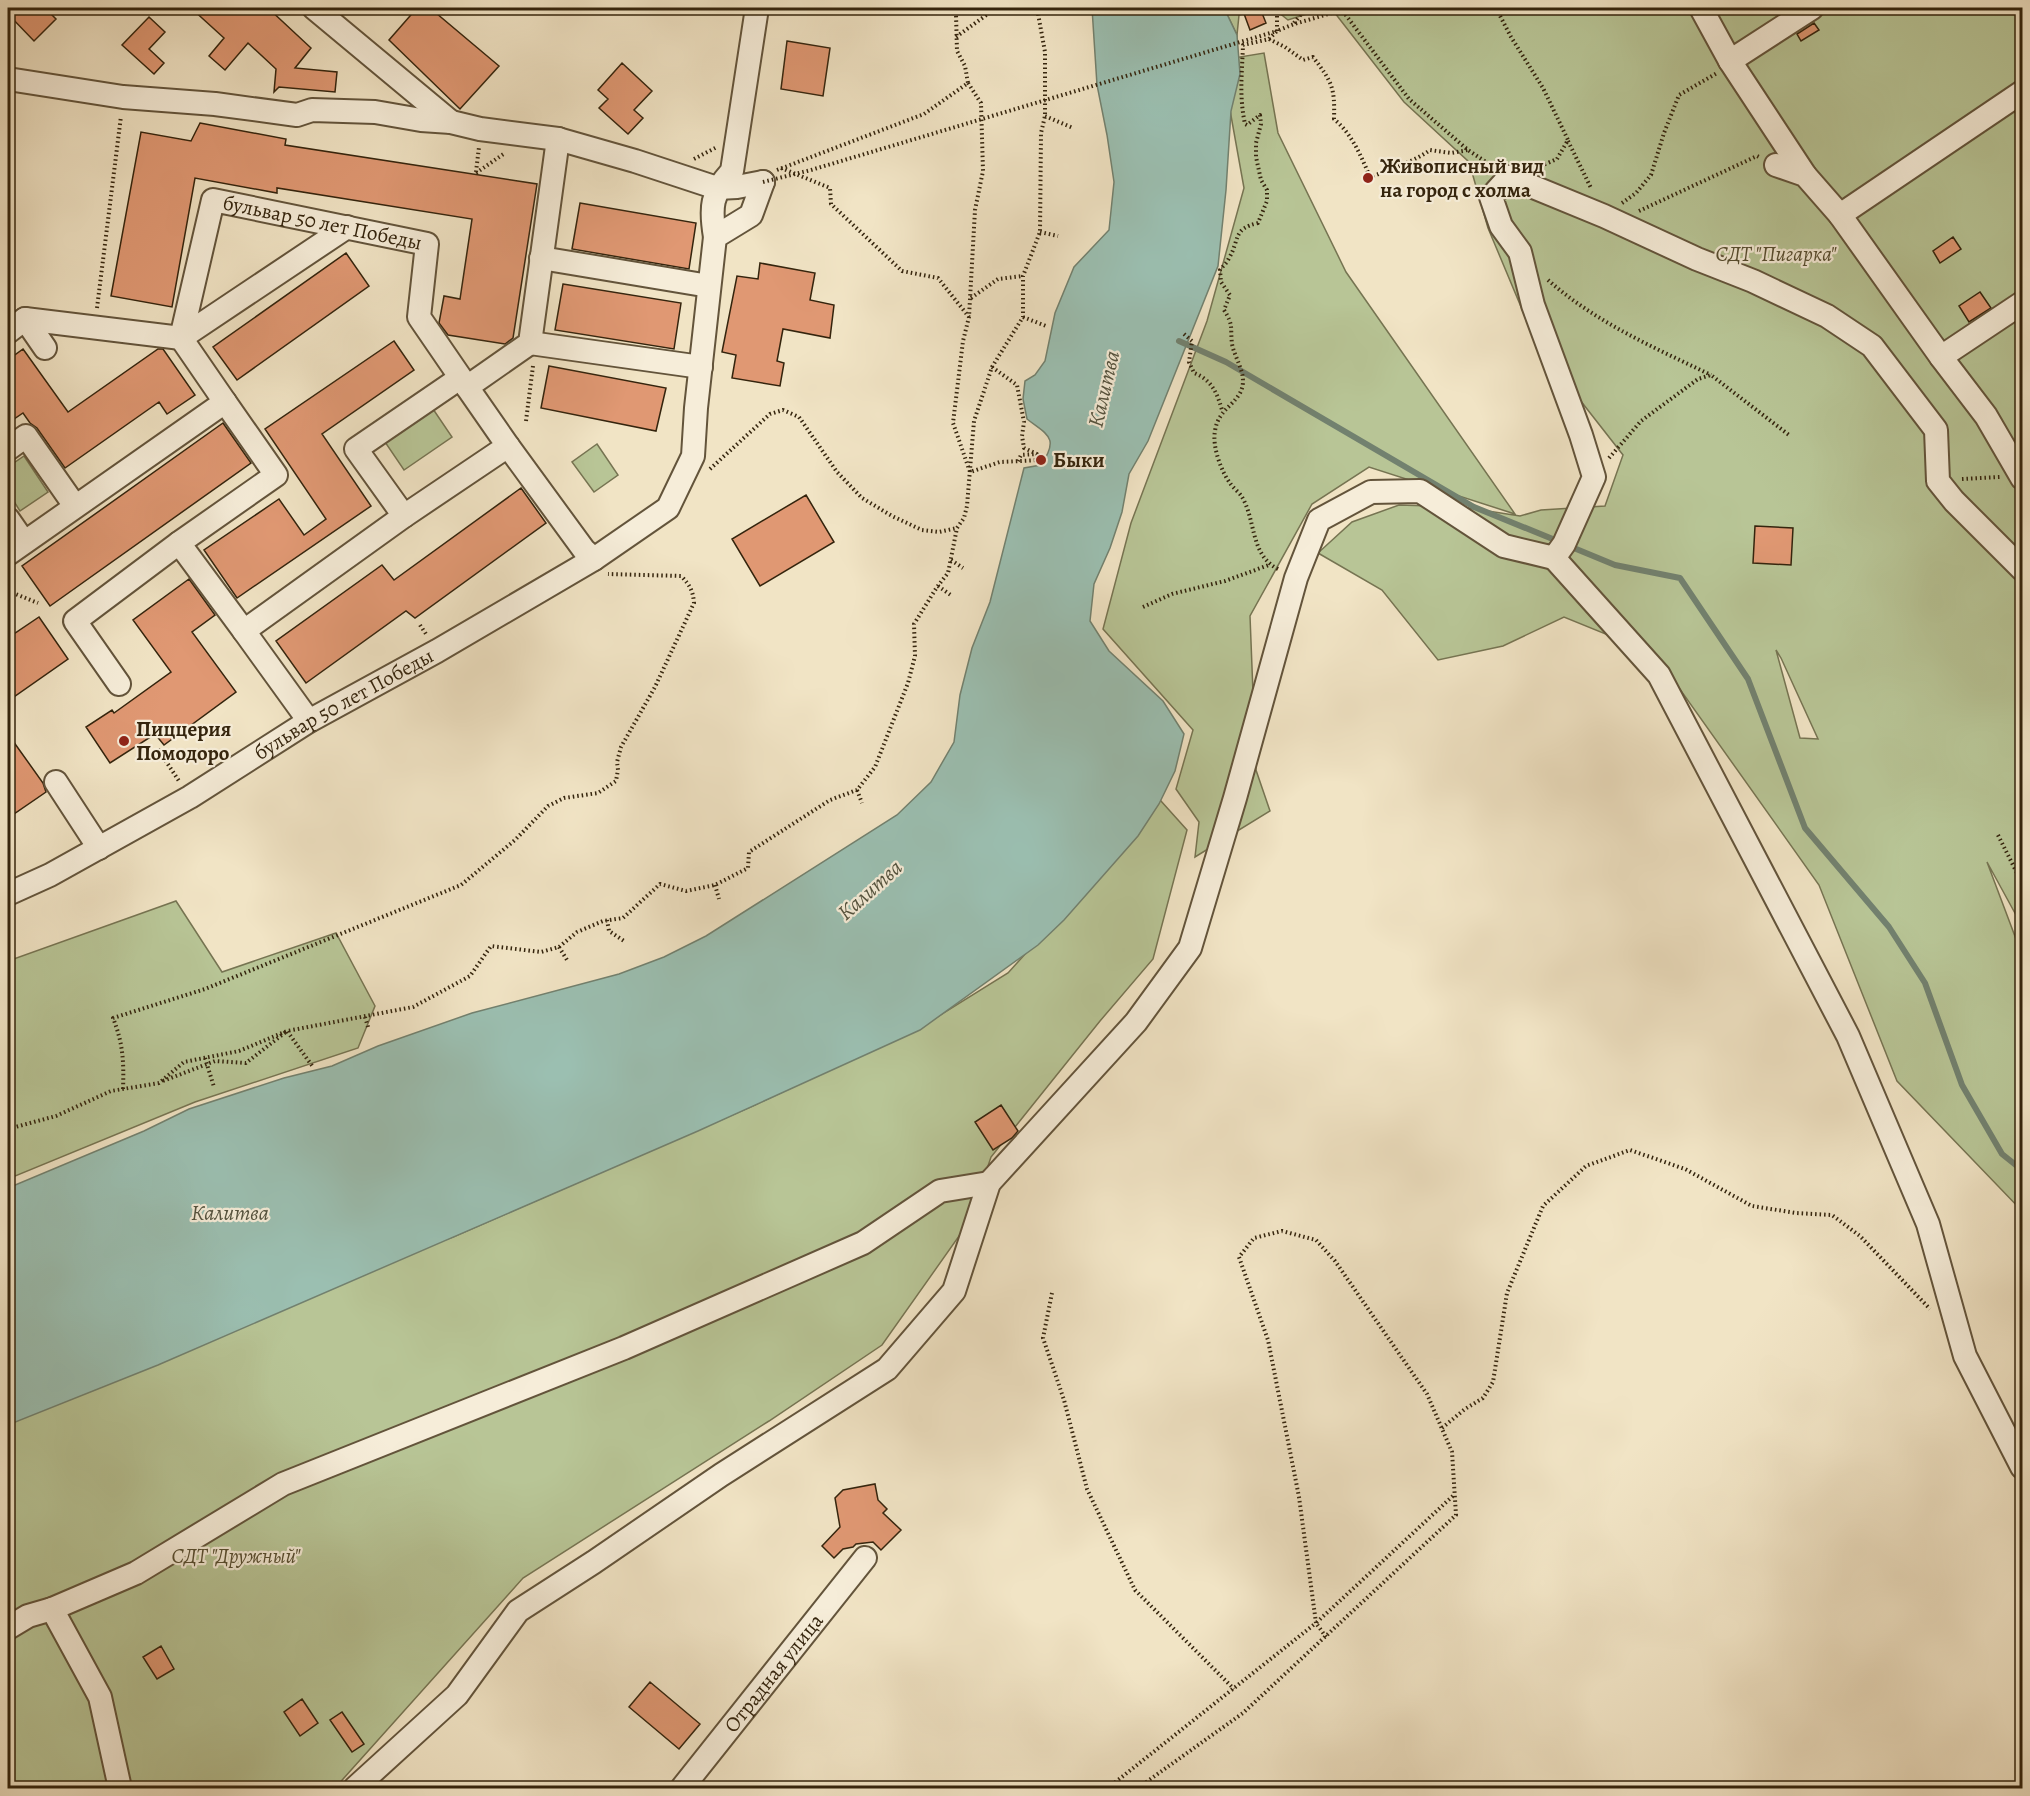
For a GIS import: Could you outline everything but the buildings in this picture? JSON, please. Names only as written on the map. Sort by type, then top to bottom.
[{"type":"street","points":[[314,8],[451,123]]},
{"type":"street","points":[[404,516],[356,449],[533,344],[700,368],[715,237],[711,215],[717,188],[732,171],[757,8]]},
{"type":"street","points":[[1701,8],[1730,61],[1805,175],[1840,215],[1986,417],[2021,477]]},
{"type":"street","points":[[1730,61],[1812,8]]},
{"type":"street","points":[[8,79],[123,98],[214,104],[297,115],[312,110],[375,112],[558,139],[717,188],[737,187],[772,175]]},
{"type":"street","points":[[1840,215],[2022,92]]},
{"type":"street","points":[[533,344],[541,258],[558,139]]},
{"type":"street","points":[[1776,165],[1805,175]]},
{"type":"street","points":[[715,237],[751,215],[772,175]]},
{"type":"street","points":[[1554,558],[1564,544],[1594,477],[1533,305],[1520,252],[1501,226],[1491,197],[1509,177],[1753,281],[1827,316],[1872,346],[1936,429],[1938,480],[1954,501],[2022,569]]},
{"type":"street","name":"бульвар 50 лет Победы","points":[[181,338],[213,200],[427,243],[419,317],[464,383]]},
{"type":"street","points":[[16,326],[95,326],[181,338],[347,227]]},
{"type":"street","points":[[541,258],[709,285]]},
{"type":"street","points":[[1941,357],[2022,303]]},
{"type":"street","points":[[16,326],[45,348]]},
{"type":"street","points":[[119,684],[75,621],[179,543],[276,475],[181,338]]},
{"type":"street","name":"бульвар 50 лет Победы","points":[[10,889],[50,875],[190,797],[309,721],[598,566],[668,508],[693,456],[700,368]]},
{"type":"street","points":[[464,383],[584,550],[598,566]]},
{"type":"street","points":[[8,519],[16,548],[225,402]]},
{"type":"street","points":[[8,449],[26,436],[75,506]]},
{"type":"street","points":[[244,631],[404,516],[508,446]]},
{"type":"street","points":[[355,1788],[457,1695],[518,1611],[721,1475],[888,1369],[954,1291],[989,1183],[1136,1022],[1190,948],[1235,798],[1296,578],[1319,520],[1371,492],[1420,491],[1504,546],[1554,558],[1659,675],[1848,1036],[1928,1224],[1965,1356],[2022,1467]]},
{"type":"street","points":[[179,543],[309,721]]},
{"type":"street","points":[[56,782],[99,848]]},
{"type":"street","points":[[8,1628],[28,1616],[52,1609],[136,1573],[283,1484],[624,1348],[863,1243],[940,1191],[989,1183]]},
{"type":"street","name":"Отрадная улица","points":[[682,1788],[865,1558]]},
{"type":"street","points":[[52,1609],[100,1697],[120,1788]]},
{"type":"path","points":[[957,8],[957,51],[968,83],[981,103],[983,171],[975,210],[971,298],[953,423],[970,472]]},
{"type":"path","points":[[956,38],[996,8]]},
{"type":"path","points":[[159,1083],[184,1062],[239,1051],[287,1031],[413,1007],[470,976],[491,946],[541,952],[559,947],[578,932],[607,920],[623,918],[660,884],[686,891],[715,885],[748,868],[749,852],[830,800],[857,790],[875,767],[908,683],[915,656],[914,624],[948,573],[957,528],[964,518],[974,421],[992,366],[1023,317],[1023,276],[1040,232],[1045,52],[1037,8]]},
{"type":"path","points":[[1277,8],[1277,31],[1269,39],[1243,45],[1240,92],[1243,115],[1247,125],[1260,115],[1261,124],[1256,143],[1256,157],[1261,180],[1267,190],[1267,201],[1258,223],[1246,225],[1238,232],[1230,258],[1220,270],[1221,282],[1230,295],[1224,310],[1232,323],[1232,345],[1242,372],[1240,392],[1222,411],[1214,431],[1216,451],[1228,482],[1243,498],[1256,543],[1269,565],[1280,570],[1287,568]]},
{"type":"path","points":[[1293,24],[1306,8]]},
{"type":"path","points":[[1326,8],[1342,9],[1409,99],[1468,150],[1509,177],[1557,159],[1568,140]]},
{"type":"path","points":[[1496,8],[1543,88],[1604,216]]},
{"type":"path","points":[[772,175],[811,170],[1277,31],[1342,9]]},
{"type":"path","points":[[1269,39],[1303,60],[1313,57],[1328,76],[1335,93],[1334,119],[1343,126],[1359,150],[1369,178],[1418,158],[1430,150],[1451,153],[1468,150]]},
{"type":"path","points":[[1604,216],[1636,193],[1651,176],[1679,95],[1713,76],[1730,61]]},
{"type":"path","points":[[772,175],[924,114],[968,83]]},
{"type":"path","points":[[95,326],[123,98]]},
{"type":"path","points":[[1045,116],[1073,128]]},
{"type":"path","points":[[669,172],[736,137]]},
{"type":"path","points":[[1604,216],[1621,219],[1757,156],[1776,165]]},
{"type":"path","points":[[772,175],[830,188],[831,204],[902,271],[938,278],[969,316]]},
{"type":"path","points":[[1040,232],[1058,236]]},
{"type":"path","points":[[971,298],[998,279],[1023,276]]},
{"type":"path","points":[[1545,277],[1569,299],[1636,339],[1711,375],[1789,435]]},
{"type":"path","points":[[1023,317],[1046,326]]},
{"type":"path","points":[[1184,334],[1192,341],[1190,362],[1194,373],[1207,378],[1222,411]]},
{"type":"path","points":[[526,421],[533,344]]},
{"type":"path","points":[[992,366],[1017,385],[1024,422],[1022,436],[1024,448],[1037,454],[1020,455],[1018,461]]},
{"type":"path","points":[[1594,477],[1641,421],[1698,379],[1711,375]]},
{"type":"path","points":[[702,477],[770,414],[783,410],[799,417],[837,472],[862,498],[922,530],[939,532],[957,528]]},
{"type":"path","points":[[970,472],[1000,462],[1041,460]]},
{"type":"path","points":[[1938,480],[2021,477]]},
{"type":"path","points":[[951,560],[963,567]]},
{"type":"path","points":[[1143,607],[1173,594],[1225,581],[1269,565]]},
{"type":"path","points":[[123,1089],[121,1039],[112,1018],[205,988],[460,885],[515,840],[548,806],[564,798],[598,793],[616,781],[621,747],[655,687],[694,603],[690,585],[681,576],[598,566]]},
{"type":"path","points":[[938,586],[952,596]]},
{"type":"path","points":[[8,591],[38,603]]},
{"type":"path","points":[[158,749],[190,797]]},
{"type":"path","points":[[857,790],[862,803]]},
{"type":"path","points":[[1998,836],[2022,883]]},
{"type":"path","points":[[715,885],[719,899]]},
{"type":"path","points":[[607,920],[609,931],[624,941]]},
{"type":"path","points":[[559,947],[567,960]]},
{"type":"path","points":[[364,1017],[368,1027]]},
{"type":"path","points":[[8,1129],[56,1116],[111,1091],[159,1083],[215,1061],[246,1063],[287,1031]]},
{"type":"path","points":[[287,1031],[313,1067]]},
{"type":"path","points":[[205,1058],[214,1087]]},
{"type":"path","points":[[1442,1428],[1483,1398],[1493,1382],[1507,1293],[1543,1206],[1586,1166],[1630,1150],[1685,1169],[1752,1206],[1796,1213],[1832,1215],[1860,1236],[1931,1311]]},
{"type":"path","points":[[1138,1788],[1243,1713],[1326,1637],[1456,1515],[1452,1452],[1427,1394],[1335,1261],[1316,1240],[1282,1231],[1254,1238],[1239,1257],[1268,1340],[1299,1497],[1316,1623],[1326,1637]]},
{"type":"path","points":[[1052,1293],[1043,1338],[1064,1400],[1087,1489],[1135,1590],[1234,1689]]},
{"type":"path","points":[[1108,1788],[1316,1623],[1455,1494]]},
{"type":"green space","points":[[1224,8],[1267,8],[1239,15],[1237,35]]},
{"type":"green space","points":[[1273,8],[1326,8],[1288,20]]},
{"type":"green space","name":"СДТ \"Пигарка\"","points":[[1331,8],[2022,8],[2022,926],[1987,862],[2022,955],[2022,1070],[2017,1078],[2022,1089],[2022,1211],[1897,1081],[1819,885],[1655,654],[1564,617],[1503,646],[1438,660],[1382,590],[1318,553],[1352,522],[1399,505],[1462,507],[1520,516],[1541,510],[1605,506],[1623,455],[1537,345],[1488,228],[1469,162],[1404,102]],"holes":[[[1776,650],[1818,739],[1800,738]]]},
{"type":"green space","points":[[1264,53],[1278,133],[1346,272],[1515,514],[1369,467],[1312,504],[1250,616],[1256,770],[1270,811],[1195,857],[1199,822],[1176,789],[1193,730],[1103,629],[1131,523],[1207,321],[1244,188],[1221,60]]},
{"type":"green space","points":[[433,409],[452,437],[404,470],[385,442]]},
{"type":"green space","points":[[597,444],[618,475],[594,492],[572,462]]},
{"type":"green space","points":[[24,456],[48,492],[20,511],[8,492],[8,467]]},
{"type":"green space","name":"СДТ \"Дружный\"","points":[[1152,791],[1187,830],[1153,959],[991,1157],[969,1222],[882,1345],[769,1421],[523,1578],[335,1788],[8,1788],[8,1406],[276,1298],[453,1237],[755,1105],[921,1027],[1008,973],[1121,848]]},
{"type":"green space","points":[[176,901],[222,972],[336,933],[375,1006],[358,1048],[195,1102],[8,1179],[8,961]]},
{"type":"water","name":"Калитва","points":[[1092,8],[1224,8],[1237,35],[1240,74],[1231,111],[1218,266],[1148,441],[1129,474],[1122,512],[1110,548],[1094,584],[1090,621],[1109,651],[1163,701],[1184,734],[1175,771],[1159,804],[1138,836],[1064,920],[1038,945],[920,1030],[698,1131],[158,1365],[8,1425],[8,1188],[144,1131],[189,1109],[284,1078],[332,1066],[378,1046],[472,1013],[619,974],[664,957],[706,936],[897,815],[931,782],[954,742],[960,695],[972,648],[990,602],[1024,468],[1041,465],[1050,448],[1049,438],[1027,419],[1023,399],[1025,381],[1035,375],[1045,361],[1055,313],[1074,267],[1109,230],[1114,182],[1097,85]]},
{"type":"waterway","points":[[1179,341],[1226,362],[1474,507],[1560,542]]},
{"type":"waterway","points":[[1569,546],[1615,565],[1680,578],[1748,679],[1805,828],[1889,927],[1925,983],[1962,1085],[2002,1154],[2022,1170]]},
{"type":"place","name":"Живописный вид на город с холма","points":[[1368,178]]},
{"type":"place","name":"Быки","points":[[1041,460]]},
{"type":"place","name":"Пиццерия Помодоро","points":[[124,741]]}]
